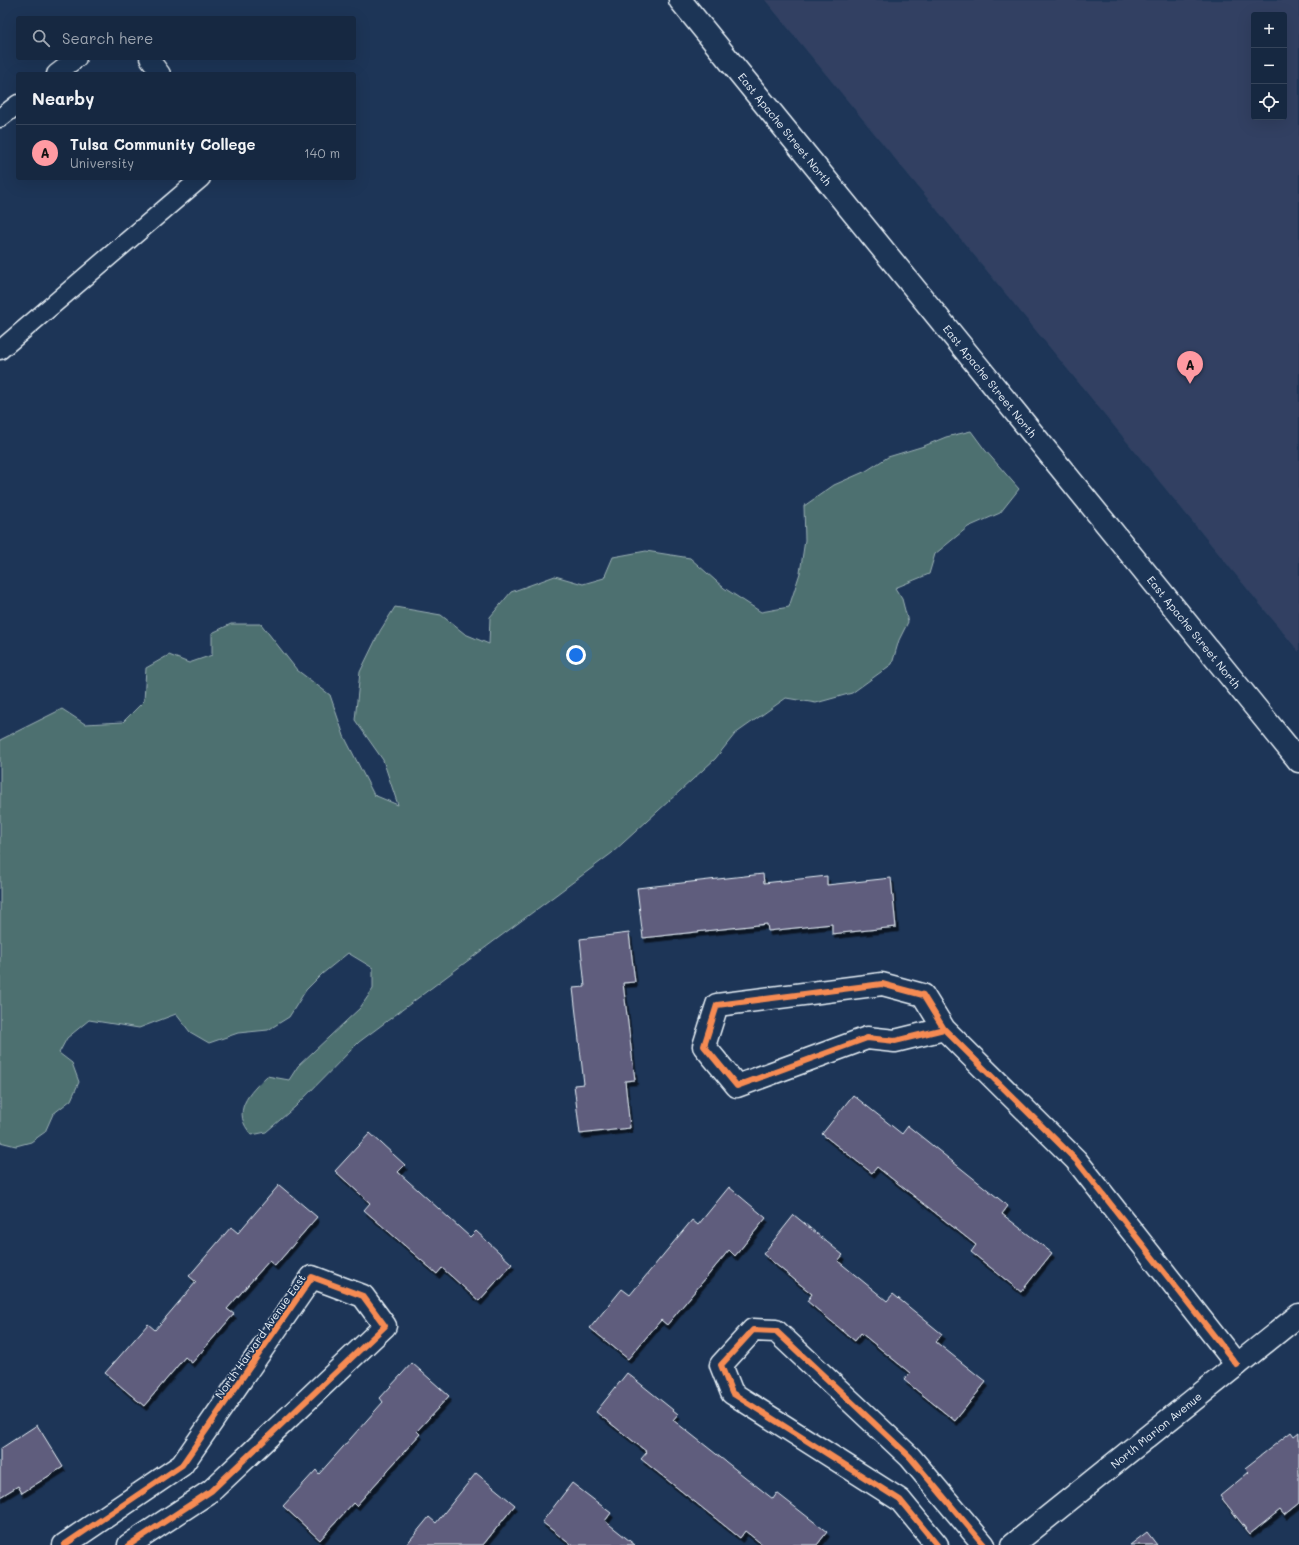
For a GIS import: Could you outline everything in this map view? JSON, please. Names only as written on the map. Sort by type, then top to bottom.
[{"type":"street","name":"East Apache Street North","points":[[680,0],[1299,761]]},
{"type":"street","points":[[944,1029],[895,1040],[867,1038],[737,1086],[704,1046],[717,1005],[882,984],[923,995],[944,1029],[1076,1160],[1237,1365]]},
{"type":"street","name":"North Harvard Avenue East","points":[[64,1545],[182,1465],[312,1277],[363,1296],[385,1326],[211,1491],[129,1545]]},
{"type":"street","name":"North Marion Avenue","points":[[1013,1545],[1299,1315]]},
{"type":"street","points":[[937,1545],[900,1500],[732,1393],[721,1366],[753,1330],[776,1331],[910,1457],[984,1545]]},
{"type":"lane","points":[[59,72],[74,60]]},
{"type":"lane","points":[[150,60],[160,72]]},
{"type":"lane","points":[[0,118],[16,106]]},
{"type":"lane","points":[[0,350],[199,180]]},
{"type":"shaded area","points":[[765,0],[1299,0],[1299,652]]},
{"type":"green space","points":[[971,431],[985,450],[1019,489],[1000,513],[968,527],[935,554],[929,574],[895,588],[902,599],[908,622],[899,640],[892,664],[852,693],[816,703],[786,698],[735,734],[715,759],[612,853],[359,1042],[295,1107],[266,1132],[252,1135],[246,1127],[243,1118],[242,1111],[244,1103],[254,1089],[267,1076],[289,1080],[298,1066],[360,1008],[373,989],[373,968],[348,953],[322,974],[306,990],[289,1017],[268,1030],[238,1033],[209,1043],[190,1032],[176,1014],[139,1028],[89,1020],[67,1038],[59,1053],[72,1063],[79,1082],[71,1100],[53,1114],[45,1132],[31,1142],[16,1146],[0,1142],[0,740],[62,709],[85,724],[123,722],[144,701],[146,668],[169,655],[189,663],[212,655],[212,633],[231,624],[261,624],[297,670],[330,695],[344,736],[374,795],[398,805],[383,760],[355,720],[360,672],[380,631],[395,607],[441,615],[465,634],[489,644],[490,617],[511,592],[555,576],[583,584],[604,578],[613,557],[646,551],[690,558],[724,588],[761,612],[789,607],[800,573],[805,540],[804,506],[834,485],[866,471],[888,457],[924,446],[946,437]]},
{"type":"building","points":[[763,874],[764,883],[827,876],[827,885],[891,878],[896,927],[832,934],[832,924],[768,931],[767,924],[643,938],[637,888]]},
{"type":"building","points":[[629,933],[635,982],[623,983],[635,1080],[625,1081],[630,1128],[580,1134],[574,1085],[584,1084],[573,988],[585,987],[580,939]]},
{"type":"building","points":[[853,1095],[902,1134],[908,1126],[1008,1206],[1002,1214],[1052,1253],[1021,1292],[971,1252],[976,1245],[877,1167],[872,1173],[822,1134]]},
{"type":"building","points":[[370,1133],[405,1165],[398,1172],[470,1237],[476,1231],[512,1264],[479,1301],[442,1268],[437,1274],[364,1210],[370,1203],[335,1171]]},
{"type":"building","points":[[279,1185],[317,1217],[275,1266],[269,1261],[227,1309],[234,1314],[192,1363],[185,1357],[144,1406],[105,1373],[148,1324],[155,1330],[196,1282],[189,1276],[231,1227],[238,1233]]},
{"type":"building","points":[[729,1187],[766,1218],[735,1256],[729,1250],[667,1325],[661,1320],[628,1359],[590,1328],[622,1289],[630,1295],[692,1220],[698,1225]]},
{"type":"building","points":[[794,1215],[843,1255],[838,1261],[887,1301],[893,1294],[942,1334],[936,1342],[986,1382],[955,1421],[904,1380],[910,1373],[861,1333],[855,1341],[807,1301],[812,1294],[763,1254]]},
{"type":"building","points":[[412,1363],[449,1396],[417,1431],[420,1434],[356,1506],[353,1503],[320,1540],[283,1506],[316,1470],[319,1474],[383,1402],[380,1398]]},
{"type":"building","points":[[627,1373],[678,1414],[673,1420],[773,1499],[777,1493],[827,1532],[817,1545],[763,1545],[745,1531],[740,1538],[641,1459],[647,1452],[596,1412]]},
{"type":"building","points":[[37,1425],[63,1467],[22,1493],[18,1486],[0,1497],[0,1449]]},
{"type":"building","points":[[1291,1432],[1294,1436],[1299,1432],[1299,1503],[1284,1515],[1280,1510],[1250,1534],[1220,1496],[1249,1472],[1245,1468]]},
{"type":"building","points":[[476,1473],[515,1505],[483,1545],[406,1545],[429,1517],[436,1523]]},
{"type":"building","points":[[572,1483],[611,1513],[605,1521],[635,1545],[571,1545],[542,1522]]},
{"type":"building","points":[[1147,1532],[1157,1545],[1130,1545]]},
{"type":"cycle path","points":[[944,1029],[895,1041],[867,1038],[737,1086],[704,1046],[717,1005],[882,984],[923,995],[944,1029],[1076,1160],[1237,1365]]},
{"type":"cycle path","points":[[64,1545],[182,1465],[312,1277],[363,1296],[385,1326],[211,1491],[129,1545]]},
{"type":"cycle path","points":[[937,1545],[900,1500],[732,1393],[721,1365],[753,1330],[776,1331],[910,1457],[984,1545]]},
{"type":"place","name":"Tulsa Community College","points":[[1190,384]]}]
